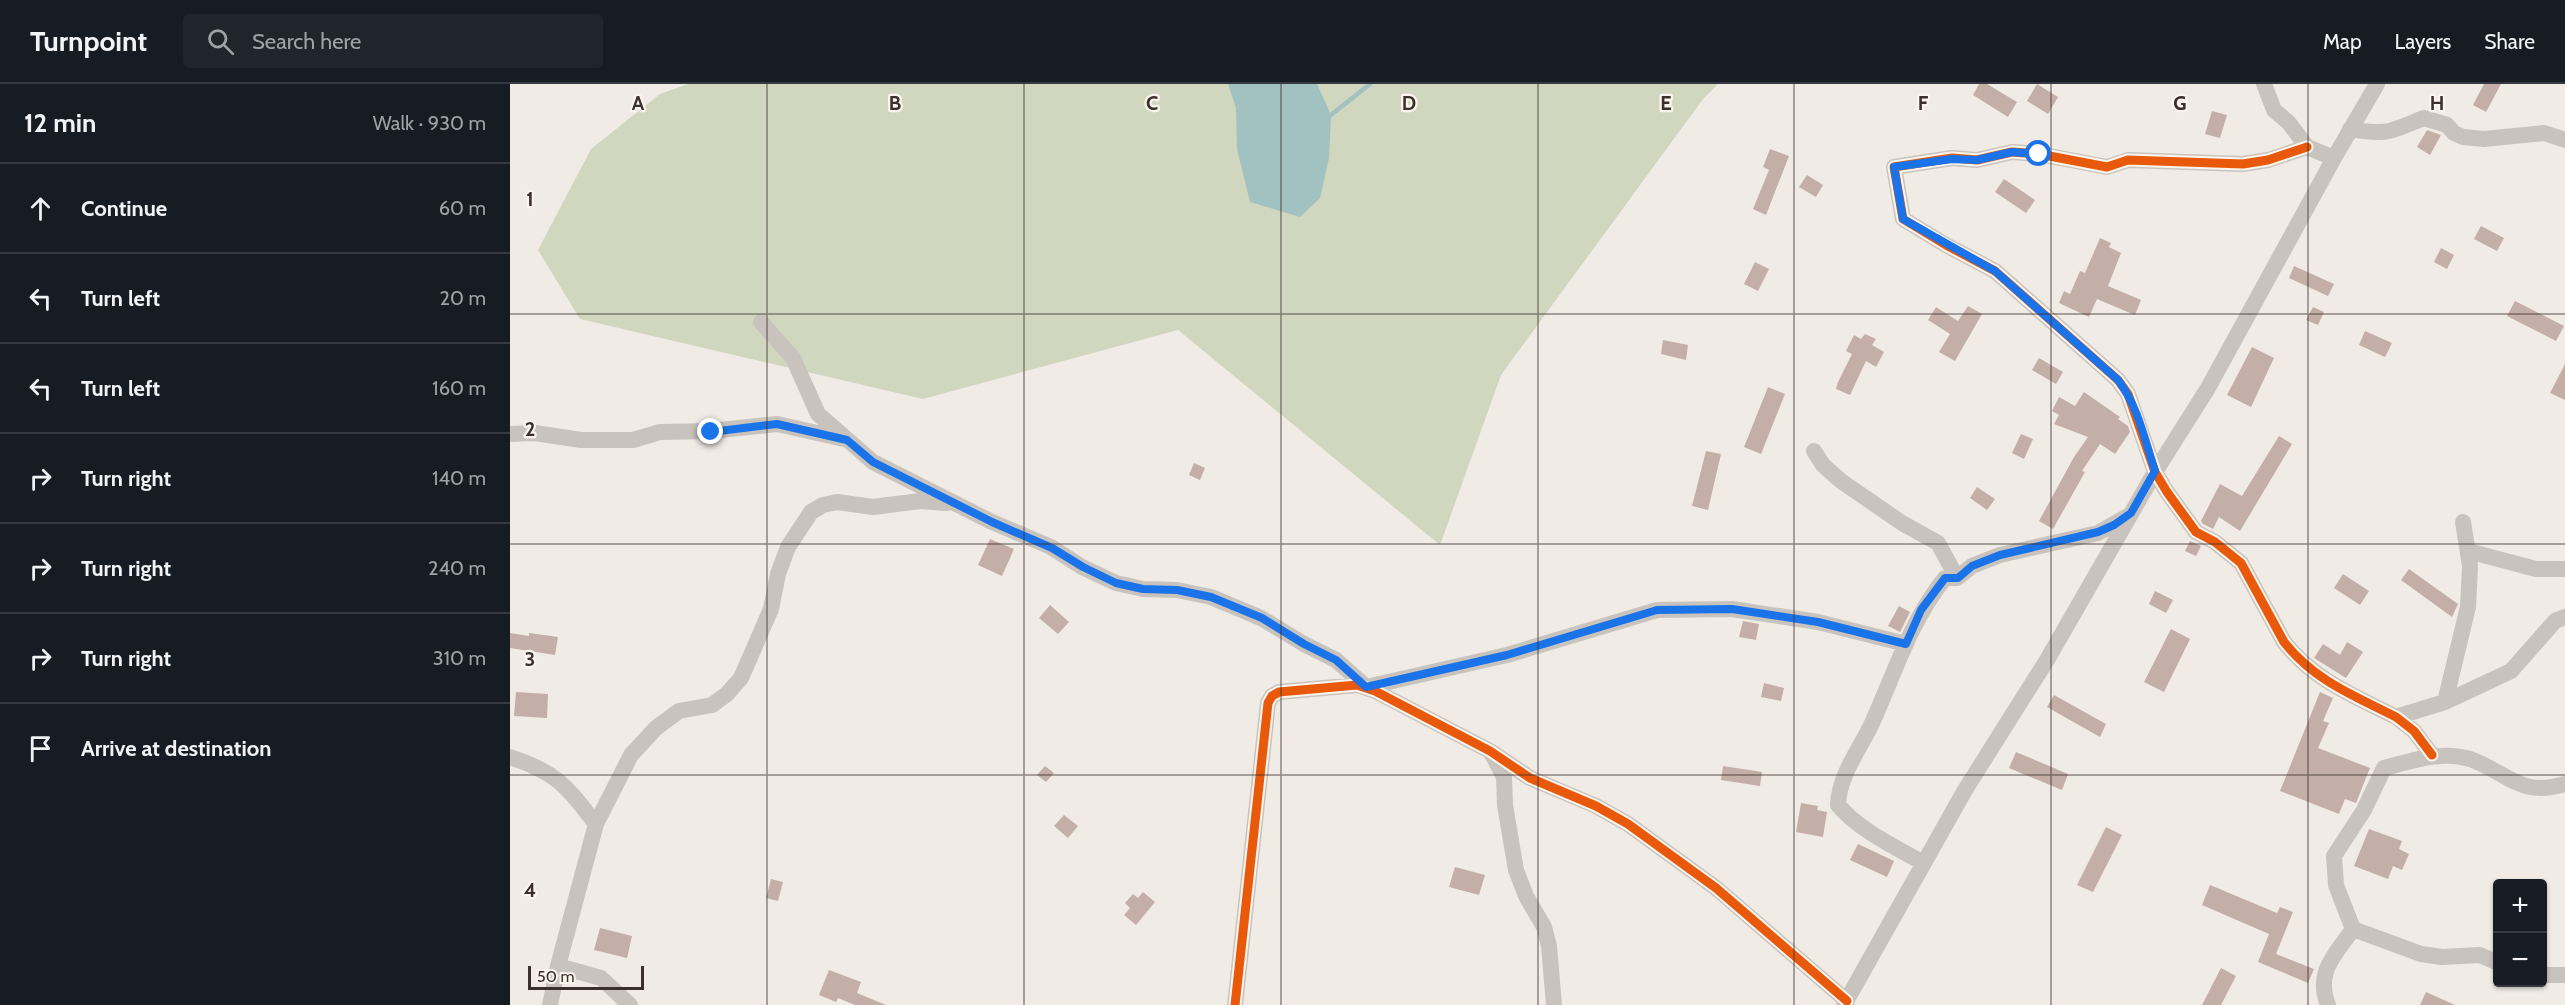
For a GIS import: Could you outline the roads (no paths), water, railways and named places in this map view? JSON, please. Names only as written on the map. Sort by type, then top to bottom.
[{"type":"street","points":[[2264,84],[2274,110],[2289,123],[2307,147],[2334,158]]},
{"type":"street","points":[[761,322],[793,358],[818,414],[873,462],[992,522],[1052,548],[1116,583],[1143,589],[1177,590],[1211,597],[1262,618],[1304,644],[1336,660],[1366,687],[1490,751],[1530,778],[1596,806],[1628,824],[1716,888],[1845,1003],[1965,790],[2047,660],[2155,471],[2208,388],[2377,84]]},
{"type":"street","points":[[2350,129],[2378,134],[2403,128],[2424,118],[2447,124],[2454,133],[2463,137],[2484,139],[2544,134],[2565,140]]},
{"type":"street","points":[[2307,147],[2268,160],[2243,164],[2128,160],[2107,167],[2039,154],[2012,152],[1977,160],[1952,159],[1894,167],[1903,219],[1995,271],[2118,380],[2133,406],[2155,471],[2196,532],[2215,542],[2241,563],[2292,653],[2323,681],[2396,717],[2414,731],[2432,755]]},
{"type":"street","points":[[510,434],[535,433],[581,440],[633,440],[660,432],[711,432],[777,424],[847,440]]},
{"type":"street","points":[[1814,451],[1822,465],[1841,481],[1902,523],[1938,543],[1958,578]]},
{"type":"street","points":[[550,1005],[558,966],[596,824],[631,755],[656,728],[679,711],[712,705],[727,694],[741,678],[771,609],[778,574],[789,547],[811,512],[824,505],[837,502],[873,507],[920,501],[955,503]]},
{"type":"street","points":[[1923,863],[1848,817],[1838,805],[1839,790],[1873,723],[1906,644],[1929,598],[1945,578],[1958,578],[1972,566],[2000,555],[2098,532],[2114,525],[2131,513]]},
{"type":"street","points":[[2445,702],[2468,607],[2470,566],[2463,522]]},
{"type":"street","points":[[2468,551],[2536,569],[2565,569]]},
{"type":"street","points":[[1235,1005],[1268,703],[1272,696],[1279,692],[1350,685],[1366,687],[1507,655],[1657,610],[1732,609],[1818,622],[1906,644]]},
{"type":"street","points":[[2396,717],[2445,702],[2511,671],[2555,621],[2565,616]]},
{"type":"street","points":[[1490,751],[1504,777],[1505,805],[1516,870],[1526,896],[1544,927],[1550,946],[1554,1005]]},
{"type":"street","points":[[2493,961],[2480,955],[2442,957],[2421,954],[2353,929],[2336,885],[2334,856],[2364,810],[2384,768],[2432,755],[2469,759],[2506,778],[2530,787],[2546,788],[2565,784]]},
{"type":"street","points":[[510,757],[554,776],[596,824]]},
{"type":"street","points":[[2328,1005],[2323,990],[2325,971],[2353,929]]},
{"type":"street","points":[[558,966],[601,978],[630,1005]]},
{"type":"street","points":[[2547,975],[2565,975]]},
{"type":"water","points":[[1228,84],[1317,84],[1331,115],[1329,158],[1320,198],[1300,217],[1250,202],[1237,149],[1236,108]]},
{"type":"waterway","points":[[1331,115],[1370,84]]}]
